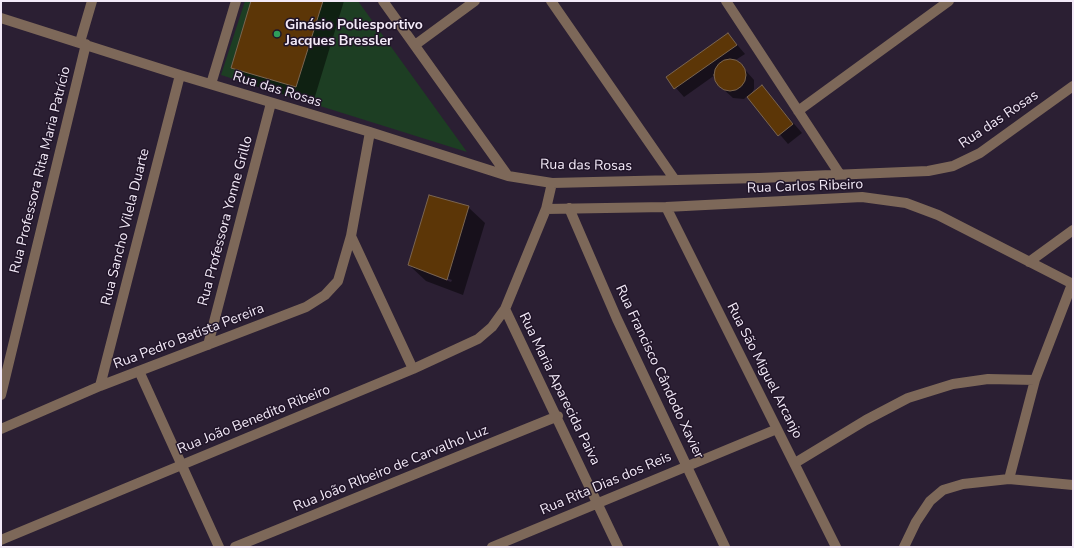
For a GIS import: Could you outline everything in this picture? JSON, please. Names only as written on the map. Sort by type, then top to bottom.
[{"type":"street","name":"Rua Professora Rita Maria Patrício","points":[[1,395],[92,1]]},
{"type":"street","points":[[211,84],[236,1]]},
{"type":"street","points":[[383,1],[416,45],[508,176]]},
{"type":"street","points":[[416,45],[475,1]]},
{"type":"street","points":[[551,1],[675,180]]},
{"type":"street","points":[[726,1],[839,173]]},
{"type":"street","points":[[798,112],[948,1]]},
{"type":"street","name":"Rua das Rosas","points":[[1,18],[508,176],[552,183],[928,171],[953,166],[980,153],[1073,86]]},
{"type":"street","name":"Rua Sancho Vilela Duarte","points":[[100,386],[180,75]]},
{"type":"street","name":"Rua Professora Yonne Grillo","points":[[208,345],[271,103]]},
{"type":"street","name":"Rua Pedro Batista Pereira","points":[[1,429],[100,386],[306,307],[325,295],[338,281],[351,236],[370,132]]},
{"type":"street","points":[[546,209],[552,183]]},
{"type":"street","name":"Rua Carlos Ribeiro","points":[[546,209],[666,207],[862,198],[906,203],[938,215],[1073,284]]},
{"type":"street","name":"Rua São Miguel Arcanjo","points":[[666,207],[836,547]]},
{"type":"street","name":"Rua Francisco Cândodo Xavier","points":[[569,208],[617,319],[725,547]]},
{"type":"street","name":"Rua João Benedito Ribeiro","points":[[1,540],[412,369],[478,339],[492,327],[505,309],[546,209]]},
{"type":"street","points":[[1029,262],[1073,230]]},
{"type":"street","points":[[351,236],[412,369]]},
{"type":"street","points":[[1009,480],[1035,380],[1073,284]]},
{"type":"street","name":"Rua Maria Aparecida Paiva","points":[[505,309],[558,416],[618,547]]},
{"type":"street","points":[[139,371],[219,547]]},
{"type":"street","points":[[795,463],[866,420],[908,398],[960,383],[988,379],[1035,380]]},
{"type":"street","name":"Rua João RIbeiro de Carvalho Luz","points":[[236,547],[558,416]]},
{"type":"street","name":"Rua Rita Dias dos Reis","points":[[492,547],[777,429]]},
{"type":"street","points":[[904,547],[916,522],[930,501],[943,490],[963,484],[1009,480],[1073,485]]},
{"type":"green space","points":[[245,1],[358,1],[467,152],[221,75]]},
{"type":"building","name":"Ginásio Poliesportivo Jacques Bressler","points":[[251,1],[323,1],[296,87],[231,68]]},
{"type":"building","points":[[728,33],[737,45],[674,89],[666,77]]},
{"type":"building","points":[[727,59],[733,59],[743,66],[746,75],[745,81],[739,88],[733,91],[727,91],[717,84],[714,78],[714,72],[721,62]]},
{"type":"building","points":[[762,85],[793,124],[778,136],[747,97]]},
{"type":"building","points":[[429,195],[469,206],[447,280],[408,265]]},
{"type":"place","name":"Ginásio Poliesportivo Jacques Bressler","points":[[277,34]]}]
